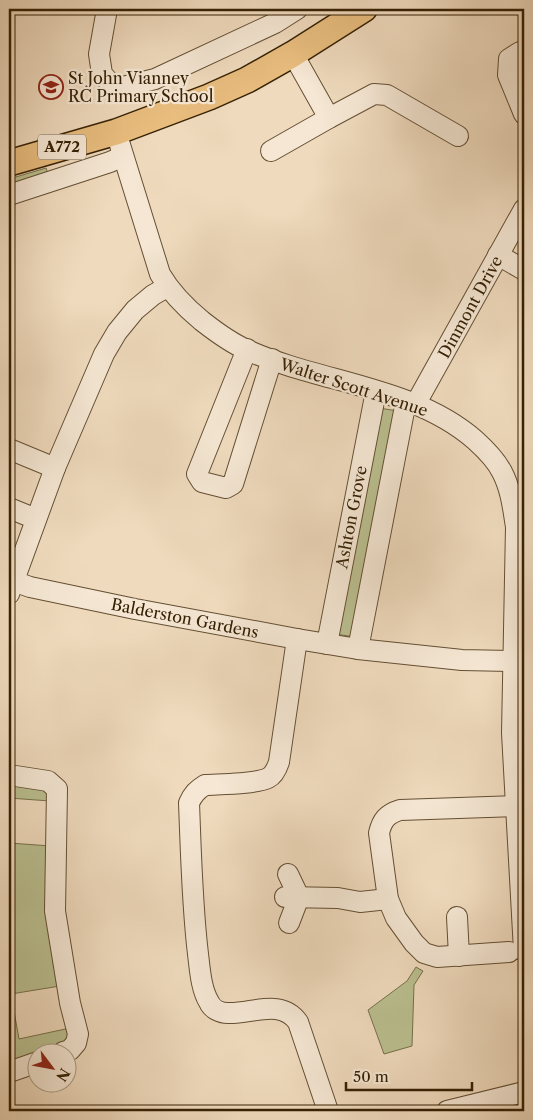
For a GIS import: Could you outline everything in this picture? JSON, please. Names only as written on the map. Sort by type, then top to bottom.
[{"type":"main road","name":"A772","points":[[9,163],[116,132],[209,97],[247,80],[293,54],[364,9]]},
{"type":"street","points":[[108,9],[99,54],[102,74],[110,83],[123,88],[155,80],[275,23],[297,9]]},
{"type":"street","points":[[524,52],[520,52],[509,59],[508,75],[524,114]]},
{"type":"street","points":[[293,54],[329,118]]},
{"type":"street","points":[[272,151],[374,94],[387,95],[458,136]]},
{"type":"street","name":"Walter Scott Avenue","points":[[116,132],[154,257],[167,286],[189,311],[247,350],[376,391],[436,414],[463,430],[483,448],[502,471],[512,497],[516,527],[519,592],[513,661],[512,734],[517,951]]},
{"type":"street","points":[[9,194],[110,162],[123,156]]},
{"type":"street","name":"Dinmont Drive","points":[[410,403],[524,209]]},
{"type":"street","points":[[498,256],[524,270]]},
{"type":"street","points":[[11,587],[55,468],[104,354],[116,332],[135,310],[167,286]]},
{"type":"street","name":"Walter Scott Avenue","points":[[247,350],[198,474],[202,482],[226,488],[233,484],[272,359]]},
{"type":"street","name":"Ashton Grove","points":[[327,644],[376,391]]},
{"type":"street","name":"Ashton Grove","points":[[358,649],[410,403]]},
{"type":"street","points":[[9,449],[55,468]]},
{"type":"street","points":[[9,508],[36,519]]},
{"type":"street","name":"Balderston Gardens","points":[[11,587],[30,587],[135,609],[358,649],[462,660],[513,661]]},
{"type":"street","points":[[297,639],[279,762],[276,770],[269,778],[260,780],[206,785],[198,789],[189,803],[193,910],[201,976],[209,1004],[216,1010],[226,1014],[273,1008],[283,1009],[293,1014],[298,1022],[328,1111]]},
{"type":"street","points":[[9,775],[48,781],[56,789],[55,910],[70,1003],[78,1034],[76,1042]]},
{"type":"street","points":[[515,806],[400,810],[392,812],[385,817],[379,833],[388,899],[396,918],[414,943],[424,953],[437,957],[517,951]]},
{"type":"street","points":[[288,874],[292,897],[288,923]]},
{"type":"street","points":[[292,897],[338,898],[360,902],[388,899]]},
{"type":"street","points":[[457,917],[459,956]]},
{"type":"street","points":[[9,1072],[28,1065]]},
{"type":"street","points":[[447,1111],[524,1092]]},
{"type":"green space","points":[[524,59],[524,99],[515,79],[515,74]]},
{"type":"green space","points":[[46,168],[48,174],[9,186],[9,179]]},
{"type":"green space","points":[[379,408],[398,411],[355,637],[335,634]]},
{"type":"green space","points":[[9,780],[45,784],[50,801],[9,798]]},
{"type":"green space","points":[[9,843],[51,846],[60,986],[11,994],[19,1039],[70,1028],[66,1042],[28,1042],[28,1057],[23,1060],[9,1058]]},
{"type":"green space","points":[[416,967],[423,971],[414,985],[412,1046],[384,1054],[368,1010],[407,981]]},
{"type":"place","name":"St John Vianney RC Primary School","points":[[51,87]]}]
